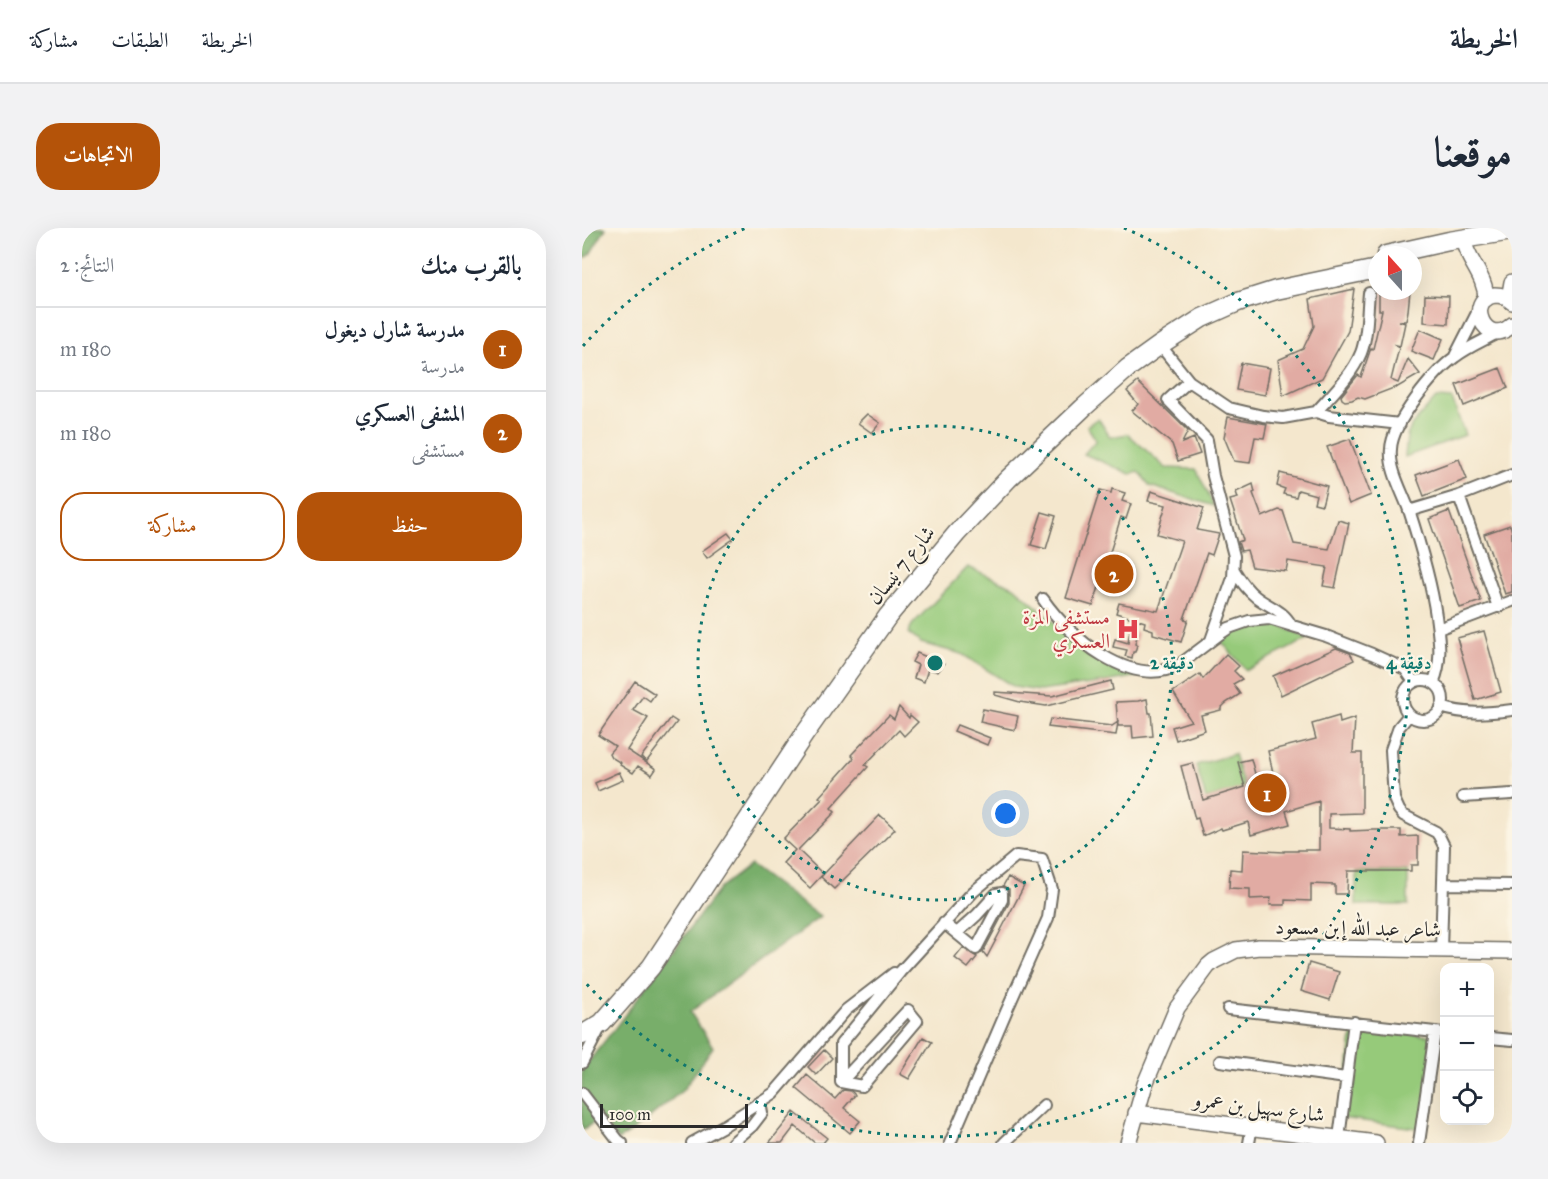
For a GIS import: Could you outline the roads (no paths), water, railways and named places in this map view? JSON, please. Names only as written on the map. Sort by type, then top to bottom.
[{"type":"main road","points":[[1422,248],[1512,231]]},
{"type":"main road","points":[[1422,257],[1471,238],[1512,243]]},
{"type":"main road","name":"شارع 7 نيسان","points":[[582,1022],[595,1014],[643,960],[797,726],[879,609],[949,525],[1008,464],[1121,360],[1161,330],[1198,308],[1235,291],[1255,285],[1368,259]]},
{"type":"main road","name":"شارع 7 نيسان","points":[[582,1035],[602,1023],[651,967],[804,735],[888,616],[957,532],[1008,479],[1128,368],[1202,318],[1257,295],[1368,271]]},
{"type":"street","points":[[1471,238],[1484,284],[1480,321],[1493,331],[1506,330]]},
{"type":"street","points":[[1511,301],[1512,282]]},
{"type":"street","points":[[1433,683],[1440,659],[1438,630],[1430,585],[1391,458],[1392,440],[1400,424],[1425,388],[1455,357],[1483,304],[1491,296],[1497,295],[1504,296],[1511,301]]},
{"type":"street","points":[[1316,412],[1352,370],[1361,352],[1368,300]]},
{"type":"street","points":[[1455,357],[1506,330]]},
{"type":"street","points":[[1160,345],[1189,381],[1229,408],[1283,418],[1316,412],[1400,424]]},
{"type":"street","points":[[1189,381],[1168,400],[1207,440],[1213,476],[1233,549],[1234,570],[1211,640]]},
{"type":"street","points":[[1409,511],[1459,496],[1512,475]]},
{"type":"street","points":[[1459,496],[1498,607]]},
{"type":"street","points":[[1234,570],[1252,593],[1280,612],[1291,625]]},
{"type":"street","points":[[1043,599],[1057,617],[1090,648],[1109,659],[1144,671],[1158,672],[1172,669],[1229,628],[1249,621],[1269,619],[1326,636],[1399,666],[1409,673],[1414,682]]},
{"type":"street","points":[[1438,630],[1512,602]]},
{"type":"street","points":[[1426,680],[1433,683],[1441,691],[1441,707],[1433,717],[1427,719],[1409,715],[1403,706],[1403,695],[1406,689],[1414,682],[1426,680]]},
{"type":"street","points":[[1441,707],[1472,713],[1512,710]]},
{"type":"street","points":[[1409,715],[1399,727],[1391,750],[1394,799],[1403,815],[1431,829],[1439,836],[1444,846],[1441,951]]},
{"type":"street","points":[[1463,797],[1512,794]]},
{"type":"street","points":[[841,1082],[841,1044],[944,923],[973,892],[1016,856],[1042,859],[1052,889],[1048,918],[950,1143]]},
{"type":"street","points":[[1443,884],[1512,885]]},
{"type":"street","points":[[944,923],[976,949],[1002,900],[1002,893],[996,894],[957,933]]},
{"type":"street","name":"شاعر عبد الله إبن مسعود","points":[[1136,1113],[1144,1084],[1178,1008],[1208,966],[1228,952],[1251,947],[1512,951]]},
{"type":"street","points":[[692,1143],[725,1125],[774,1093],[846,1010],[892,973],[900,972]]},
{"type":"street","points":[[1228,1009],[1440,1032],[1419,1143]]},
{"type":"street","points":[[908,1010],[917,1021],[862,1086],[841,1082],[908,1010]]},
{"type":"street","points":[[1339,1138],[1354,1022]]},
{"type":"street","points":[[582,1063],[602,1023]]},
{"type":"street","points":[[1494,1038],[1512,1040]]},
{"type":"street","points":[[1220,1061],[1346,1078]]},
{"type":"street","points":[[582,1093],[622,1143]]},
{"type":"street","points":[[732,1143],[752,1126],[762,1113],[760,1102]]},
{"type":"street","points":[[1004,1143],[1044,1105]]},
{"type":"street","points":[[1128,1143],[1136,1113]]},
{"type":"street","name":"شارع سهيل بن عمرو","points":[[1136,1113],[1377,1143]]},
{"type":"street","points":[[1249,1143],[1252,1126]]},
{"type":"place","name":"المشفى العسكري","points":[[1114,574]]},
{"type":"place","name":"مستشفى المزة العسكري","points":[[1128,629]]},
{"type":"place","name":"مدرسة شارل ديغول","points":[[1267,793]]}]
